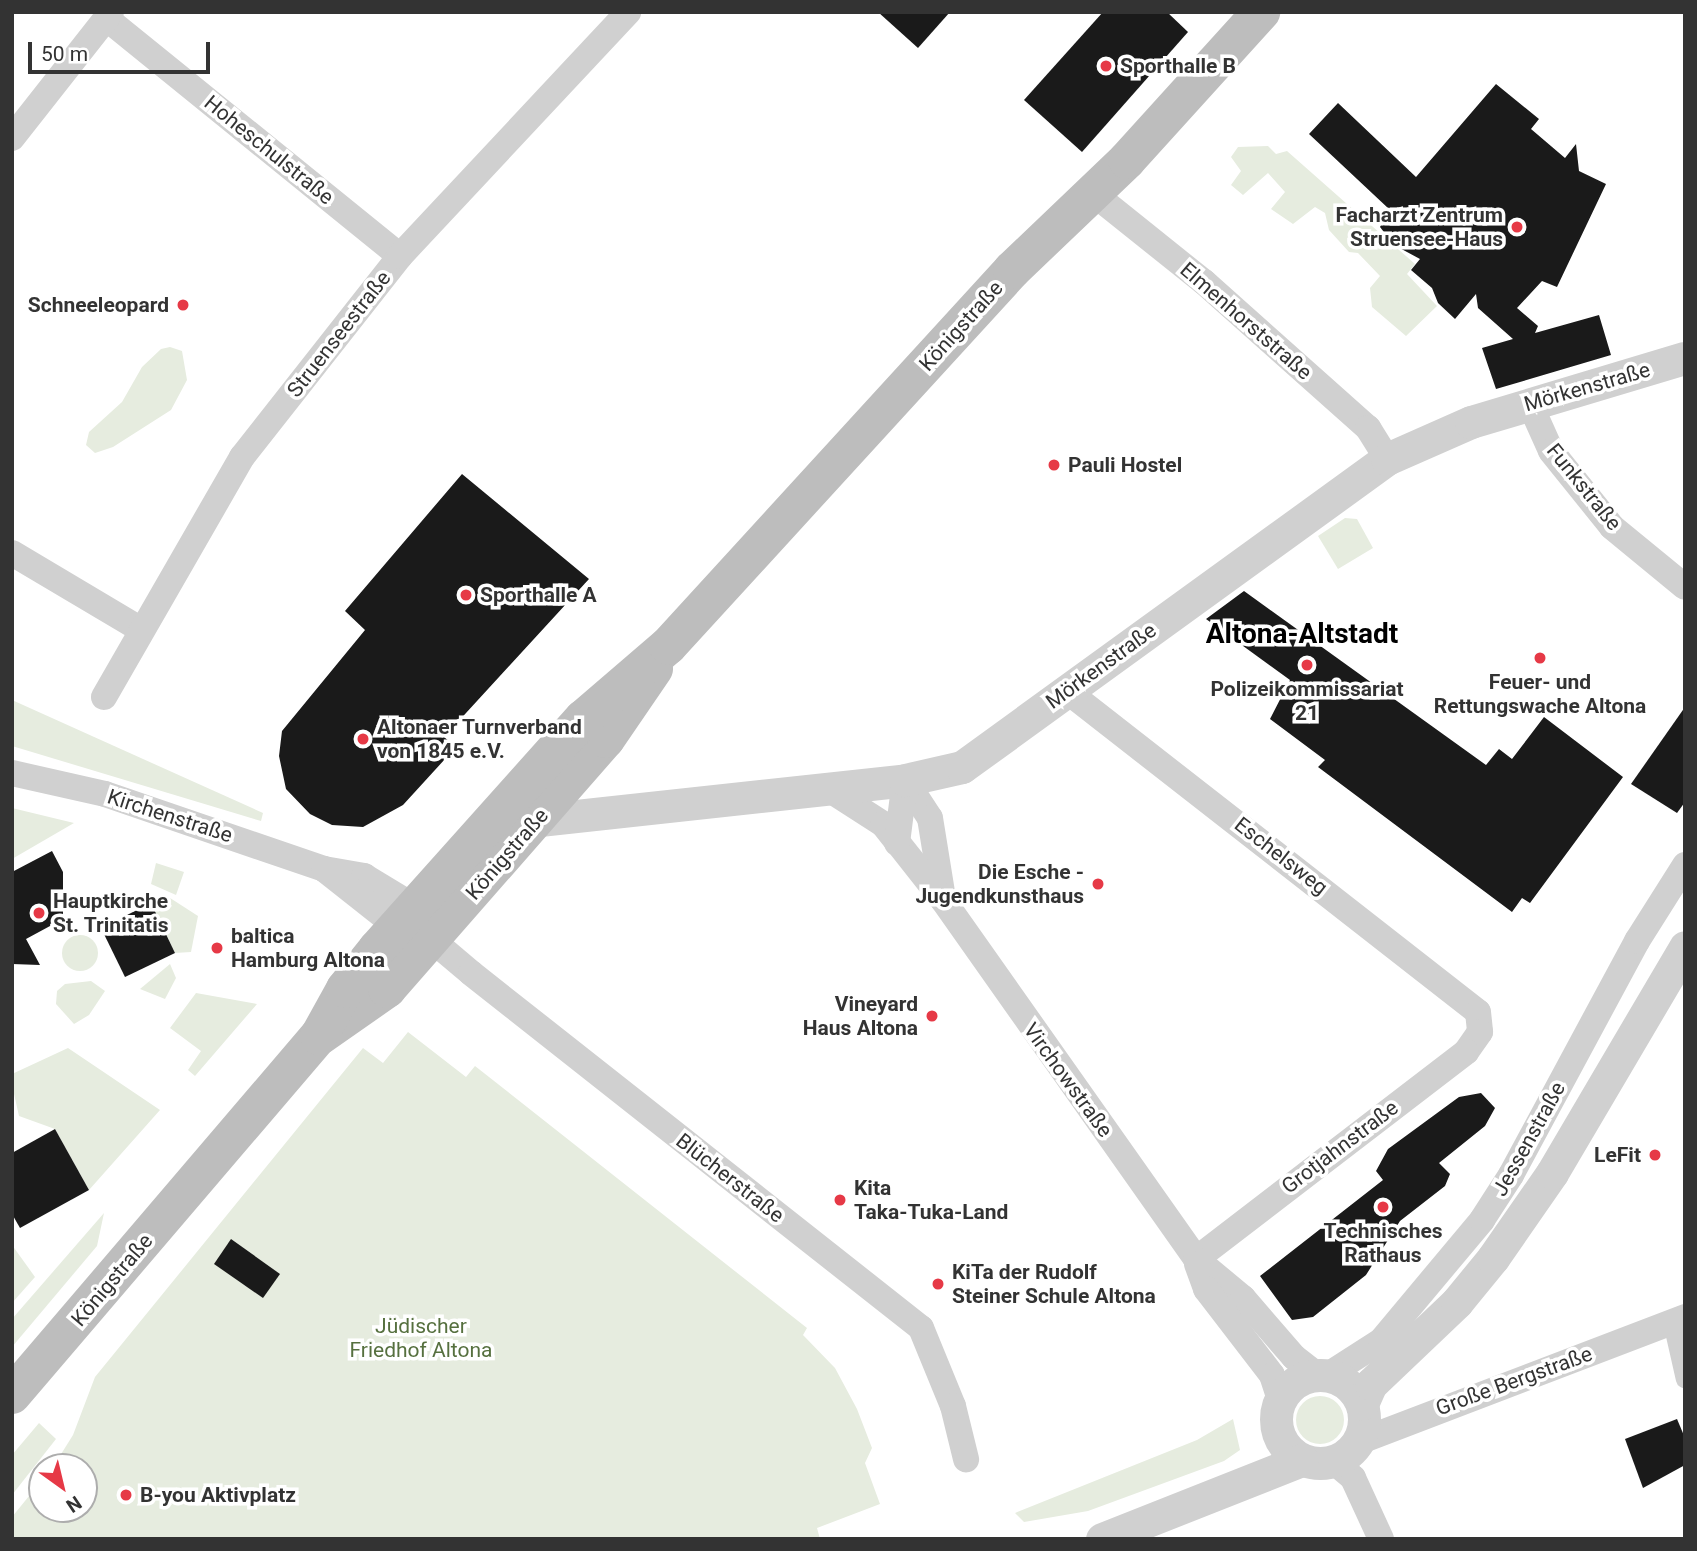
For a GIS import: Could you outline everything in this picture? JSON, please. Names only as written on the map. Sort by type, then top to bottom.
[{"type":"main road","name":"Königstraße","points":[[12,1395],[319,1036],[366,1008],[414,926],[474,842],[604,698],[668,646],[1012,270],[1094,194],[1261,12]]},
{"type":"main road","name":"Königstraße","points":[[414,926],[540,817],[630,709],[668,646]]},
{"type":"street","name":"Struenseestraße","points":[[104,697],[140,629],[242,457],[400,256],[628,12]]},
{"type":"street","name":"Hoheschulstraße","points":[[108,15],[400,256]]},
{"type":"street","points":[[12,138],[108,15]]},
{"type":"street","name":"Elmenhorststraße","points":[[1094,194],[1204,282],[1368,428],[1387,459]]},
{"type":"street","name":"Mörkenstraße","points":[[474,842],[507,825],[540,817],[905,780],[962,767],[1387,459],[1430,438],[1530,404],[1685,358]]},
{"type":"street","name":"Funkstraße","points":[[1530,404],[1551,451],[1605,518],[1685,587]]},
{"type":"street","points":[[12,553],[140,629]]},
{"type":"street","name":"Eschelsweg","points":[[1067,691],[1478,1012],[1480,1032]]},
{"type":"street","name":"Kirchenstraße","points":[[12,773],[186,818],[324,869],[364,876],[414,926]]},
{"type":"street","points":[[897,843],[905,780]]},
{"type":"street","name":"Virchowstraße","points":[[905,780],[930,818],[943,900]]},
{"type":"street","name":"Virchowstraße","points":[[827,788],[870,812],[943,900],[1196,1259],[1243,1297],[1294,1357],[1323,1375]]},
{"type":"street","name":"Jessenstraße","points":[[1323,1375],[1381,1341],[1482,1220],[1511,1175],[1630,953],[1685,866]]},
{"type":"street","name":"Blücherstraße","points":[[414,926],[921,1328],[953,1406],[966,1459]]},
{"type":"street","name":"Jessenstraße","points":[[1362,1404],[1371,1384],[1457,1302],[1493,1258],[1552,1173],[1685,947]]},
{"type":"street","name":"Grotjahnstraße","points":[[1196,1259],[1466,1052],[1480,1032]]},
{"type":"street","name":"Virchowstraße","points":[[1196,1259],[1206,1289],[1266,1366],[1280,1400]]},
{"type":"street","name":"Große Bergstraße","points":[[1102,1539],[1331,1454],[1679,1319],[1677,1359],[1685,1379]]},
{"type":"street","points":[[1331,1454],[1364,1421],[1362,1404],[1349,1385],[1323,1375],[1295,1382],[1280,1400],[1278,1435],[1331,1454],[1358,1486],[1381,1539]]},
{"type":"green space","points":[[1268,146],[1276,154],[1287,151],[1415,264],[1407,274],[1437,306],[1406,336],[1372,307],[1370,288],[1380,276],[1358,253],[1349,252],[1329,230],[1325,213],[1315,207],[1293,224],[1271,209],[1285,192],[1268,173],[1243,195],[1231,185],[1241,171],[1231,157],[1238,147]]},
{"type":"green space","points":[[170,347],[182,351],[187,380],[171,410],[113,447],[95,453],[86,445],[89,432],[122,402],[142,367],[161,349]]},
{"type":"green space","points":[[1345,518],[1357,519],[1373,548],[1338,569],[1318,536]]},
{"type":"green space","points":[[12,700],[263,813],[261,821],[12,746]]},
{"type":"green space","points":[[12,808],[74,823],[12,859]]},
{"type":"green space","points":[[156,863],[184,872],[176,895],[151,884]]},
{"type":"green space","points":[[167,896],[198,916],[191,952],[175,953],[151,903]]},
{"type":"green space","points":[[80,935],[93,940],[98,953],[93,966],[80,971],[67,966],[62,953],[67,940]]},
{"type":"green space","points":[[170,964],[176,978],[165,999],[140,989]]},
{"type":"green space","points":[[91,981],[105,991],[89,1015],[74,1024],[56,1004],[57,991],[65,984]]},
{"type":"green space","points":[[196,993],[257,1004],[195,1076],[188,1070],[201,1051],[170,1028]]},
{"type":"green space","name":"Jüdischer Friedhof Altona","points":[[408,1032],[466,1077],[475,1066],[807,1328],[803,1335],[835,1368],[857,1409],[872,1448],[865,1463],[880,1504],[817,1528],[820,1539],[12,1539],[12,1517],[28,1497],[28,1523],[98,1523],[98,1453],[62,1453],[73,1435],[95,1377],[363,1048],[383,1063]]},
{"type":"green space","points":[[68,1048],[160,1110],[89,1190],[55,1129],[19,1116],[12,1085],[12,1074]]},
{"type":"green space","points":[[104,1213],[97,1246],[12,1347],[12,1319]]},
{"type":"green space","points":[[12,1245],[35,1277],[12,1303]]},
{"type":"green space","points":[[1320,1396],[1329,1397],[1337,1403],[1343,1411],[1343,1429],[1337,1437],[1329,1443],[1320,1444],[1311,1443],[1303,1437],[1297,1429],[1296,1420],[1297,1411],[1303,1403],[1311,1397]]},
{"type":"green space","points":[[1233,1419],[1240,1450],[1224,1461],[1088,1511],[1024,1522],[1015,1513],[1197,1440]]},
{"type":"green space","points":[[39,1423],[56,1439],[45,1453],[28,1453],[28,1475],[12,1495],[12,1455]]},
{"type":"building","points":[[878,12],[950,12],[918,48]]},
{"type":"building","name":"Sporthalle B","points":[[1103,12],[1167,12],[1188,32],[1082,152],[1024,100]]},
{"type":"building","name":"Facharzt Zentrum Struensee-Haus","points":[[1496,84],[1539,119],[1531,129],[1565,158],[1576,144],[1579,171],[1606,184],[1557,287],[1542,281],[1517,308],[1538,326],[1535,333],[1599,315],[1611,355],[1496,389],[1482,348],[1513,339],[1478,308],[1476,294],[1455,319],[1438,303],[1432,288],[1411,270],[1420,259],[1394,245],[1380,227],[1389,209],[1309,134],[1338,103],[1416,177]]},
{"type":"building","points":[[462,474],[589,579],[444,737],[456,747],[403,805],[363,827],[332,825],[310,814],[286,789],[279,756],[282,731],[365,630],[345,611]]},
{"type":"building","points":[[1244,591],[1486,765],[1499,749],[1512,759],[1544,717],[1623,777],[1530,903],[1522,898],[1512,912],[1318,767],[1325,760],[1270,719],[1290,680],[1206,619]]},
{"type":"building","points":[[1685,707],[1685,802],[1677,813],[1631,784]]},
{"type":"building","name":"Hauptkirche St. Trinitatis","points":[[52,851],[63,872],[63,919],[26,939],[40,965],[12,964],[12,872]]},
{"type":"building","points":[[151,903],[175,953],[125,977],[101,928]]},
{"type":"building","name":"Technisches Rathaus","points":[[1481,1093],[1495,1108],[1485,1126],[1439,1163],[1450,1174],[1445,1186],[1400,1221],[1366,1275],[1313,1317],[1292,1320],[1260,1276],[1383,1180],[1376,1171],[1388,1149],[1459,1097]]},
{"type":"building","points":[[55,1129],[89,1190],[20,1228],[12,1214],[12,1153]]},
{"type":"building","points":[[231,1239],[280,1274],[263,1298],[214,1264]]},
{"type":"building","points":[[1677,1419],[1685,1438],[1685,1465],[1643,1488],[1625,1439]]},
{"type":"place","name":"Sporthalle B","points":[[1106,66]]},
{"type":"place","name":"Facharzt Zentrum Struensee-Haus","points":[[1517,227]]},
{"type":"place","name":"Schneeleopard","points":[[183,305]]},
{"type":"place","name":"Pauli Hostel","points":[[1054,465]]},
{"type":"place","name":"Sporthalle A","points":[[466,595]]},
{"type":"place","name":"Feuer- und Rettungswache Altona","points":[[1540,658]]},
{"type":"place","name":"Polizeikommissariat 21","points":[[1307,665]]},
{"type":"place","name":"Altonaer Turnverband von 1845 e.V.","points":[[363,739]]},
{"type":"place","name":"Die Esche - Jugendkunsthaus","points":[[1098,884]]},
{"type":"place","name":"Hauptkirche St. Trinitatis","points":[[39,913]]},
{"type":"place","name":"baltica Hamburg Altona","points":[[217,948]]},
{"type":"place","name":"Vineyard Haus Altona","points":[[932,1016]]},
{"type":"place","name":"LeFit","points":[[1655,1155]]},
{"type":"place","name":"Kita Taka-Tuka-Land","points":[[840,1200]]},
{"type":"place","name":"Technisches Rathaus","points":[[1383,1207]]},
{"type":"place","name":"KiTa der Rudolf Steiner Schule Altona","points":[[938,1284]]},
{"type":"place","name":"B-you Aktivplatz","points":[[126,1495]]},
{"type":"district","name":"Altona-Altstadt","points":[[1302,634]]}]
